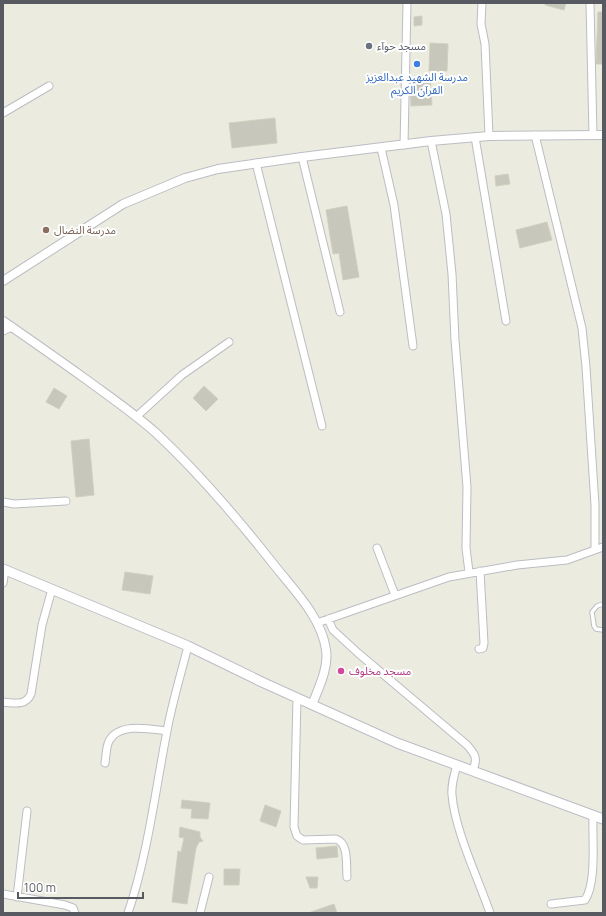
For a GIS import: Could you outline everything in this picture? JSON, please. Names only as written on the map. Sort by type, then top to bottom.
[{"type":"main road","points":[[4,569],[188,646],[312,705],[397,743],[473,770],[603,820]]},
{"type":"street","points":[[404,145],[407,3]]},
{"type":"street","points":[[482,3],[481,24],[485,44],[489,136]]},
{"type":"street","points":[[590,3],[593,135]]},
{"type":"street","points":[[3,113],[49,86]]},
{"type":"street","points":[[317,623],[395,594],[449,577],[470,572],[567,560],[599,547],[582,328],[535,135]]},
{"type":"street","points":[[3,281],[97,220],[139,196],[185,178],[218,169],[302,157],[475,137],[603,135]]},
{"type":"street","points":[[475,137],[506,321]]},
{"type":"street","points":[[431,141],[446,214],[452,274],[455,340],[467,487],[466,548],[470,572]]},
{"type":"street","points":[[381,148],[394,205],[413,346]]},
{"type":"street","points":[[302,157],[340,312]]},
{"type":"street","points":[[256,163],[322,426]]},
{"type":"street","points":[[3,321],[136,416],[156,433],[220,498],[294,591],[317,623],[327,652],[324,673],[312,705]]},
{"type":"street","points":[[3,331],[12,327]]},
{"type":"street","points":[[136,416],[182,375],[229,342]]},
{"type":"street","points":[[3,502],[14,504],[66,501]]},
{"type":"street","points":[[376,548],[395,594]]},
{"type":"street","points":[[3,583],[4,569]]},
{"type":"street","points":[[479,649],[482,648],[484,643],[480,571]]},
{"type":"street","points":[[3,702],[24,703],[29,700],[42,624],[52,589]]},
{"type":"street","points":[[328,619],[333,630],[353,649],[467,744],[476,755],[473,770]]},
{"type":"street","points":[[128,913],[140,871],[156,797],[167,731],[188,646]]},
{"type":"street","points":[[297,698],[294,827],[297,836],[303,840],[336,838],[341,840],[344,844],[347,877]]},
{"type":"street","points":[[105,763],[109,741],[119,731],[134,728],[167,731]]},
{"type":"street","points":[[457,765],[452,782],[452,796],[457,823],[490,913]]},
{"type":"street","points":[[18,897],[27,811]]},
{"type":"street","points":[[552,904],[585,900],[589,894],[592,876],[593,816]]},
{"type":"street","points":[[200,913],[209,877]]},
{"type":"street","points":[[3,894],[66,905],[73,908],[75,913]]},
{"type":"lane","points":[[603,604],[597,606],[592,612],[594,626],[596,629],[603,630]]},
{"type":"building","points":[[545,3],[566,3],[564,10],[545,5]]},
{"type":"building","points":[[598,12],[603,12],[603,64],[596,64]]},
{"type":"building","points":[[422,16],[422,25],[414,26],[414,17]]},
{"type":"building","points":[[430,43],[448,44],[447,71],[429,71]]},
{"type":"building","points":[[430,75],[432,105],[411,106],[410,77]]},
{"type":"building","points":[[275,118],[277,143],[232,148],[229,123]]},
{"type":"building","points":[[508,174],[510,184],[496,186],[495,176]]},
{"type":"building","points":[[347,206],[359,277],[343,280],[339,253],[333,254],[326,210]]},
{"type":"building","points":[[547,222],[552,240],[520,248],[516,230]]},
{"type":"building","points":[[204,386],[218,399],[206,411],[193,398]]},
{"type":"building","points":[[54,388],[67,396],[59,409],[46,402]]},
{"type":"building","points":[[89,439],[94,495],[76,497],[71,441]]},
{"type":"building","points":[[125,572],[153,576],[150,594],[122,590]]},
{"type":"building","points":[[182,800],[210,803],[208,819],[191,818],[192,809],[181,808]]},
{"type":"building","points":[[265,805],[281,811],[276,827],[260,821]]},
{"type":"building","points":[[180,827],[200,832],[200,837],[203,841],[199,842],[196,848],[187,904],[172,902],[178,851],[181,852],[184,838],[179,837]]},
{"type":"building","points":[[337,846],[338,857],[317,859],[316,848]]},
{"type":"building","points":[[224,869],[240,869],[239,885],[224,885]]},
{"type":"building","points":[[306,877],[318,877],[317,888],[310,888]]},
{"type":"building","points":[[334,904],[337,913],[311,912]]},
{"type":"place","name":"مسجد حوآء","points":[[369,46]]},
{"type":"place","name":"مدرسة الشهيد عبدالعزيز القرآن الكريم","points":[[417,64]]},
{"type":"place","name":"مدرسة النضال","points":[[46,230]]},
{"type":"place","name":"مسجد مخلوف","points":[[341,671]]}]
